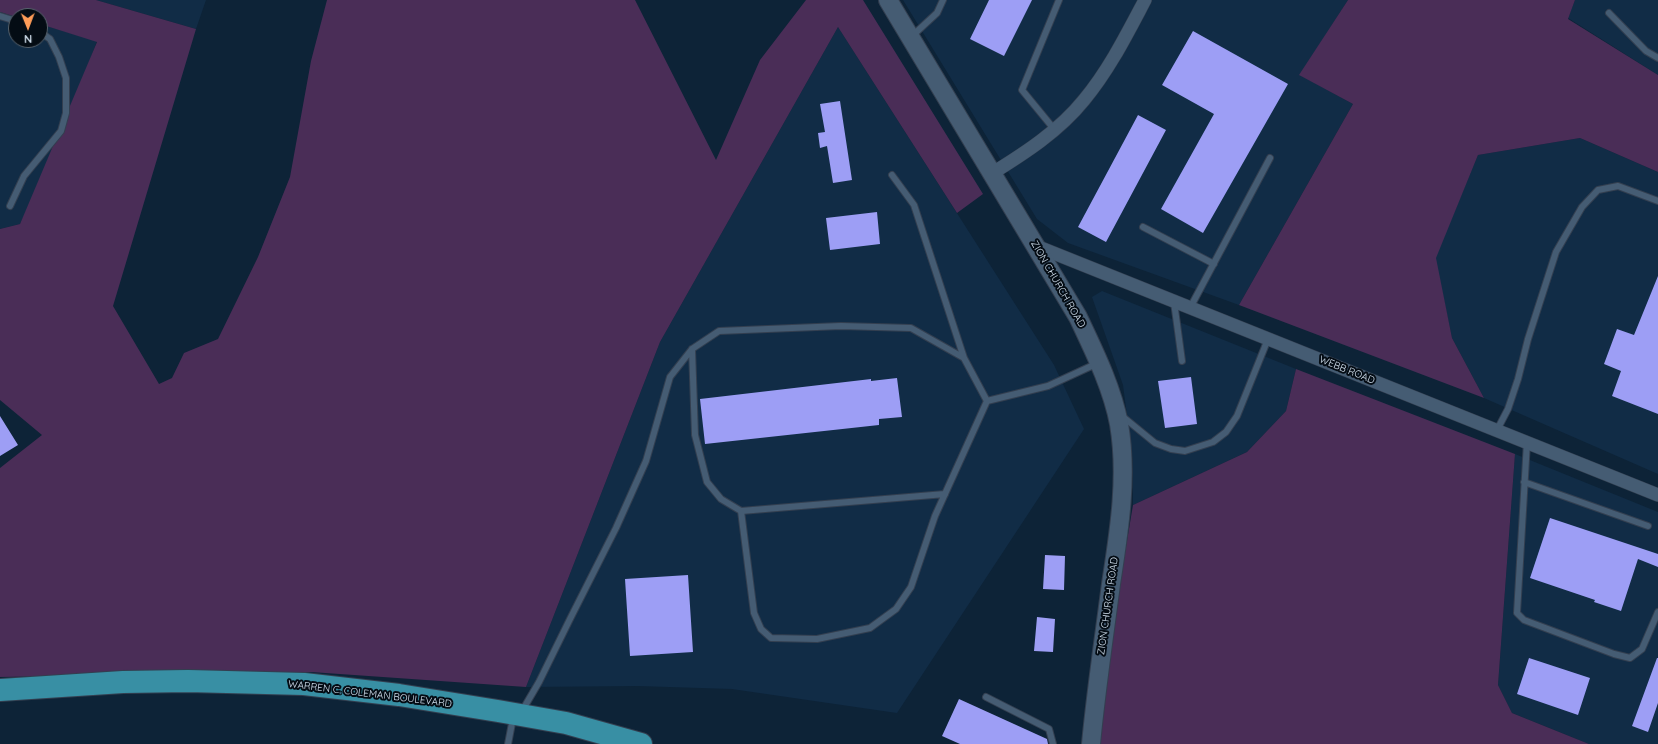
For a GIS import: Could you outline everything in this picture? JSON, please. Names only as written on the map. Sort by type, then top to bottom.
[{"type":"highway","name":"WARREN C. COLEMAN BOULEVARD","points":[[0,690],[123,682],[188,681],[304,684],[399,695],[517,714],[566,723],[641,744]]},
{"type":"street","name":"ZION CHURCH ROAD","points":[[888,0],[1078,317],[1099,362],[1116,410],[1122,463],[1120,519],[1096,694],[1091,744]]},
{"type":"street","points":[[991,174],[1028,151],[1054,129],[1084,100],[1102,77],[1145,0]]},
{"type":"street","name":"WEBB ROAD","points":[[1036,246],[1658,495]]},
{"type":"lane","points":[[910,38],[937,13],[943,0]]},
{"type":"lane","points":[[1054,129],[1022,90],[1059,0]]},
{"type":"lane","points":[[1609,13],[1646,51],[1658,58]]},
{"type":"lane","points":[[10,206],[24,176],[61,130],[66,112],[66,78],[59,57],[48,37]]},
{"type":"lane","points":[[1190,308],[1270,158]]},
{"type":"lane","points":[[892,175],[914,205],[964,358],[987,401]]},
{"type":"lane","points":[[1497,430],[1508,409],[1518,379],[1528,339],[1556,252],[1582,207],[1598,190],[1618,186],[1658,202]]},
{"type":"lane","points":[[1143,227],[1214,264]]},
{"type":"lane","points":[[1174,302],[1182,361]]},
{"type":"lane","points":[[508,744],[517,714],[539,682],[616,528],[646,461],[670,378],[692,349],[719,331],[857,326],[911,328],[964,358]]},
{"type":"lane","points":[[1116,410],[1155,443],[1171,449],[1185,451],[1212,442],[1226,432],[1237,416],[1268,339]]},
{"type":"lane","points":[[692,349],[695,435],[707,482],[721,500],[741,511],[945,494]]},
{"type":"lane","points":[[987,401],[1048,386],[1099,362]]},
{"type":"lane","points":[[741,511],[754,613],[760,629],[771,638],[817,639],[870,628],[896,608],[911,587],[935,516],[987,401]]},
{"type":"lane","points":[[1527,442],[1516,603],[1517,613],[1524,620],[1614,654],[1630,658],[1642,649],[1658,612]]},
{"type":"lane","points":[[1524,482],[1648,526]]},
{"type":"lane","points":[[986,697],[1049,729],[1053,744]]},
{"type":"shaded area","points":[[0,0],[96,0],[196,29],[113,306],[159,384],[172,378],[184,353],[218,339],[258,257],[290,177],[311,61],[327,0],[635,0],[716,160],[760,60],[806,0],[863,0],[983,194],[957,213],[838,27],[660,342],[526,687],[311,672],[0,677],[0,468],[42,435],[0,400],[0,229],[20,224],[97,42],[48,27],[48,8],[8,8],[8,14],[0,12]]},
{"type":"shaded area","points":[[96,0],[206,0],[196,29]]},
{"type":"shaded area","points":[[903,0],[1348,0],[1300,75],[1353,104],[1239,305],[1068,243],[1037,219]]},
{"type":"shaded area","points":[[1348,0],[1575,0],[1568,19],[1658,75],[1658,172],[1580,138],[1478,155],[1436,258],[1452,338],[1484,398],[1239,305],[1353,104],[1299,75]]},
{"type":"shaded area","points":[[1575,0],[1658,0],[1658,75],[1568,18]]},
{"type":"shaded area","points":[[0,12],[8,14],[8,48],[48,48],[48,26],[97,41],[55,153],[20,224],[0,229]]},
{"type":"shaded area","points":[[838,27],[1054,365],[1084,429],[897,713],[732,689],[638,686],[526,687],[660,342]]},
{"type":"shaded area","points":[[1580,138],[1658,172],[1658,474],[1484,398],[1452,338],[1435,258],[1478,155]]},
{"type":"shaded area","points":[[1102,291],[1296,369],[1286,411],[1247,452],[1133,505],[1133,461],[1123,385],[1092,297]]},
{"type":"shaded area","points":[[1296,369],[1515,454],[1498,685],[1512,713],[1589,744],[1099,744],[1112,630],[1133,505],[1247,452],[1286,411]]},
{"type":"shaded area","points":[[1515,454],[1658,512],[1658,744],[1589,744],[1512,713],[1498,685]]},
{"type":"building","points":[[989,0],[1032,0],[1004,56],[970,39]]},
{"type":"building","points":[[1193,31],[1288,84],[1203,233],[1161,209],[1214,114],[1162,85]]},
{"type":"building","points":[[840,101],[852,180],[833,183],[827,146],[820,148],[818,133],[825,132],[820,104]]},
{"type":"building","points":[[1138,115],[1166,130],[1106,242],[1078,227]]},
{"type":"building","points":[[877,212],[880,244],[830,250],[826,218]]},
{"type":"building","points":[[1658,276],[1658,414],[1612,396],[1621,371],[1604,364],[1617,329],[1634,335]]},
{"type":"building","points":[[1191,377],[1197,424],[1165,428],[1158,381]]},
{"type":"building","points":[[897,378],[902,417],[879,419],[879,425],[705,444],[700,399],[871,379],[871,381]]},
{"type":"building","points":[[0,416],[18,445],[0,456]]},
{"type":"building","points":[[1550,518],[1658,554],[1658,567],[1638,559],[1621,611],[1594,602],[1595,600],[1530,578]]},
{"type":"building","points":[[1045,555],[1065,556],[1064,590],[1043,589]]},
{"type":"building","points":[[688,575],[693,652],[630,656],[625,579]]},
{"type":"building","points":[[1037,617],[1055,619],[1053,652],[1034,651]]},
{"type":"building","points":[[1529,658],[1590,678],[1578,715],[1517,694]]},
{"type":"building","points":[[1657,658],[1658,703],[1648,732],[1632,726]]},
{"type":"building","points":[[959,699],[1047,739],[1048,744],[960,744],[942,736]]}]
